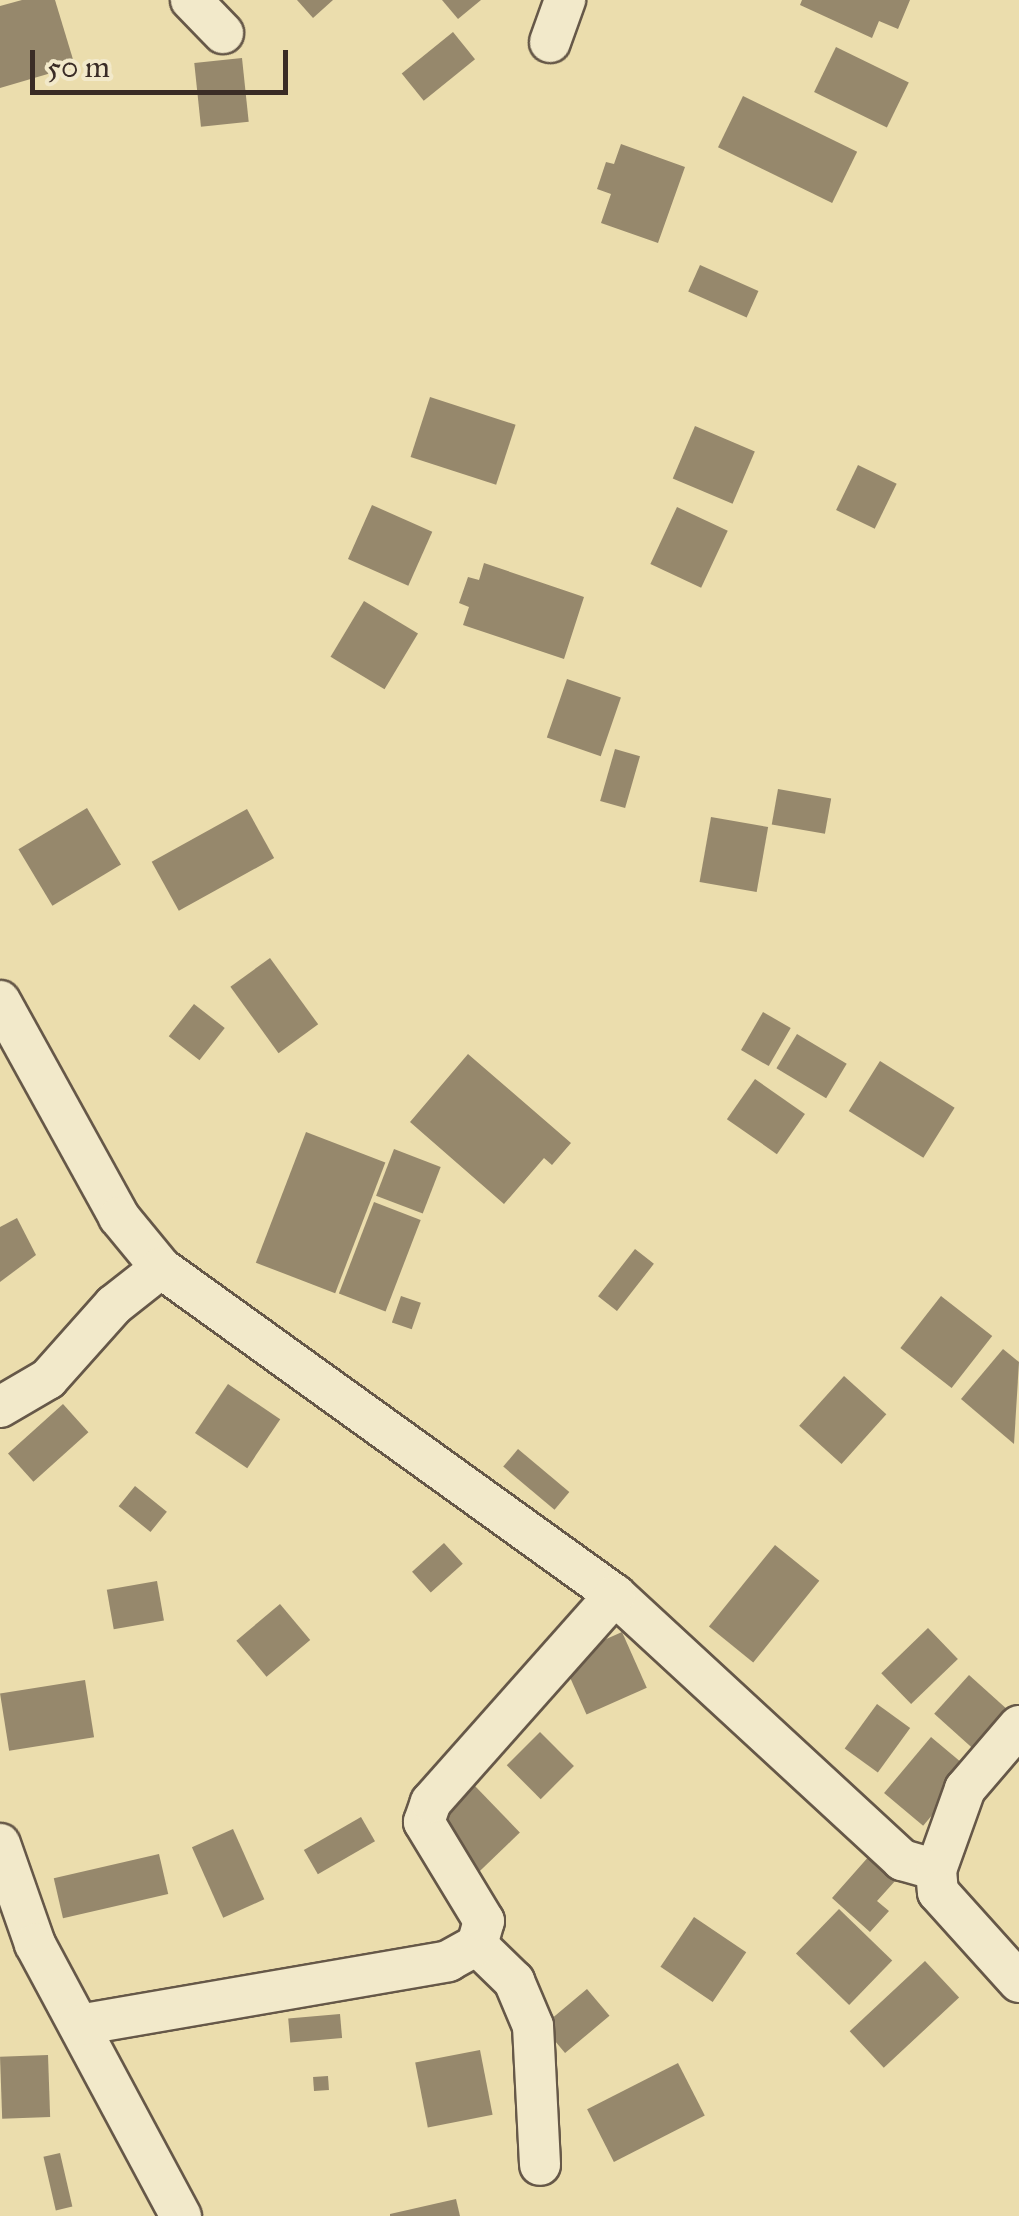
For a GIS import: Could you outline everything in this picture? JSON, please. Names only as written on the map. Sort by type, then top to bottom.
[{"type":"street","points":[[191,0],[223,33]]},
{"type":"street","points":[[550,42],[564,0]]},
{"type":"street","points":[[0,1001],[120,1218],[161,1268],[615,1595],[902,1860],[936,1870]]},
{"type":"street","points":[[0,1407],[48,1380],[114,1305],[161,1268]]},
{"type":"street","points":[[79,2026],[448,1961],[477,1945],[484,1920],[424,1822],[431,1802],[615,1595]]},
{"type":"street","points":[[1019,1726],[966,1790],[936,1870],[938,1892],[1019,1982]]},
{"type":"street","points":[[0,1844],[35,1944],[181,2216]]},
{"type":"street","points":[[477,1945],[514,1980],[533,2026],[540,2166]]},
{"type":"building","points":[[22,0],[55,0],[75,66],[0,88],[0,6]]},
{"type":"building","points":[[297,0],[333,0],[313,18]]},
{"type":"building","points":[[442,0],[481,0],[458,19]]},
{"type":"building","points":[[802,0],[910,0],[898,29],[879,21],[872,38],[800,5]]},
{"type":"building","points":[[453,32],[475,59],[424,101],[402,74]]},
{"type":"building","points":[[836,47],[909,83],[887,127],[814,92]]},
{"type":"building","points":[[242,58],[249,122],[201,127],[194,63]]},
{"type":"building","points":[[743,96],[857,152],[832,203],[718,147]]},
{"type":"building","points":[[621,144],[685,167],[658,243],[601,223],[611,194],[597,189],[606,162],[614,164]]},
{"type":"building","points":[[700,265],[758,291],[747,318],[688,291]]},
{"type":"building","points":[[430,397],[516,425],[496,485],[411,457]]},
{"type":"building","points":[[695,426],[755,451],[733,504],[673,478]]},
{"type":"building","points":[[858,465],[897,484],[875,529],[836,510]]},
{"type":"building","points":[[372,505],[432,532],[408,586],[348,559]]},
{"type":"building","points":[[677,507],[728,531],[701,588],[650,564]]},
{"type":"building","points":[[484,563],[584,597],[564,659],[463,625],[469,607],[459,603],[468,577],[479,580]]},
{"type":"building","points":[[364,601],[418,633],[385,689],[331,657]]},
{"type":"building","points":[[567,679],[621,698],[601,756],[547,738]]},
{"type":"building","points":[[615,749],[640,756],[625,808],[600,801]]},
{"type":"building","points":[[778,789],[831,798],[825,834],[772,824]]},
{"type":"building","points":[[87,808],[121,865],[52,906],[18,849]]},
{"type":"building","points":[[247,809],[274,858],[179,911],[152,862]]},
{"type":"building","points":[[711,817],[768,827],[757,892],[700,882]]},
{"type":"building","points":[[270,958],[318,1024],[279,1053],[230,987]]},
{"type":"building","points":[[194,1004],[225,1028],[199,1060],[169,1036]]},
{"type":"building","points":[[763,1012],[791,1028],[769,1066],[741,1050]]},
{"type":"building","points":[[797,1034],[847,1064],[826,1098],[776,1068]]},
{"type":"building","points":[[468,1054],[571,1143],[552,1165],[544,1158],[504,1204],[410,1122]]},
{"type":"building","points":[[880,1061],[955,1108],[923,1158],[849,1111]]},
{"type":"building","points":[[755,1079],[805,1114],[777,1154],[727,1119]]},
{"type":"building","points":[[306,1132],[385,1162],[335,1293],[256,1263]]},
{"type":"building","points":[[394,1149],[441,1167],[423,1214],[376,1196]]},
{"type":"building","points":[[374,1202],[421,1220],[386,1311],[339,1293]]},
{"type":"building","points":[[17,1218],[36,1255],[0,1282],[0,1227]]},
{"type":"building","points":[[635,1249],[654,1264],[617,1311],[598,1296]]},
{"type":"building","points":[[401,1296],[421,1303],[412,1329],[392,1322]]},
{"type":"building","points":[[941,1296],[992,1336],[952,1388],[900,1348]]},
{"type":"building","points":[[1003,1349],[1019,1362],[1014,1444],[961,1399]]},
{"type":"building","points":[[844,1376],[886,1414],[842,1464],[799,1426]]},
{"type":"building","points":[[228,1384],[280,1419],[247,1468],[195,1433]]},
{"type":"building","points":[[63,1404],[88,1432],[33,1482],[8,1454]]},
{"type":"building","points":[[518,1449],[569,1492],[555,1510],[503,1467]]},
{"type":"building","points":[[135,1486],[167,1512],[151,1532],[119,1506]]},
{"type":"building","points":[[444,1543],[463,1564],[431,1593],[412,1572]]},
{"type":"building","points":[[775,1545],[819,1581],[753,1662],[709,1627]]},
{"type":"building","points":[[157,1581],[164,1620],[114,1629],[107,1590]]},
{"type":"building","points":[[280,1604],[310,1640],[267,1677],[236,1641]]},
{"type":"building","points":[[928,1628],[958,1659],[911,1704],[881,1673]]},
{"type":"building","points":[[622,1632],[647,1688],[587,1715],[562,1659]]},
{"type":"building","points":[[969,1675],[1017,1718],[982,1756],[934,1714]]},
{"type":"building","points":[[85,1680],[94,1737],[9,1751],[0,1693]]},
{"type":"building","points":[[877,1704],[910,1728],[878,1773],[845,1748]]},
{"type":"building","points":[[540,1732],[574,1766],[541,1799],[507,1765]]},
{"type":"building","points":[[931,1737],[970,1770],[923,1826],[884,1793]]},
{"type":"building","points":[[474,1785],[520,1832],[479,1872],[433,1825]]},
{"type":"building","points":[[361,1817],[375,1841],[318,1874],[304,1850]]},
{"type":"building","points":[[233,1829],[264,1899],[223,1918],[192,1847]]},
{"type":"building","points":[[878,1846],[905,1870],[877,1901],[889,1911],[870,1932],[832,1898]]},
{"type":"building","points":[[159,1854],[168,1894],[63,1918],[54,1878]]},
{"type":"building","points":[[839,1909],[892,1960],[849,2005],[796,1954]]},
{"type":"building","points":[[694,1917],[746,1952],[713,2002],[660,1967]]},
{"type":"building","points":[[925,1961],[959,1998],[884,2068],[850,2031]]},
{"type":"building","points":[[587,1989],[609,2016],[565,2053],[543,2026]]},
{"type":"building","points":[[340,2014],[342,2038],[290,2042],[288,2019]]},
{"type":"building","points":[[480,2050],[493,2115],[428,2127],[415,2063]]},
{"type":"building","points":[[48,2055],[50,2117],[2,2119],[0,2057]]},
{"type":"building","points":[[678,2063],[705,2116],[614,2162],[587,2109]]},
{"type":"building","points":[[328,2076],[329,2090],[314,2091],[313,2077]]},
{"type":"building","points":[[60,2153],[72,2207],[56,2210],[43,2157]]},
{"type":"building","points":[[456,2199],[460,2216],[390,2216],[390,2214]]}]
